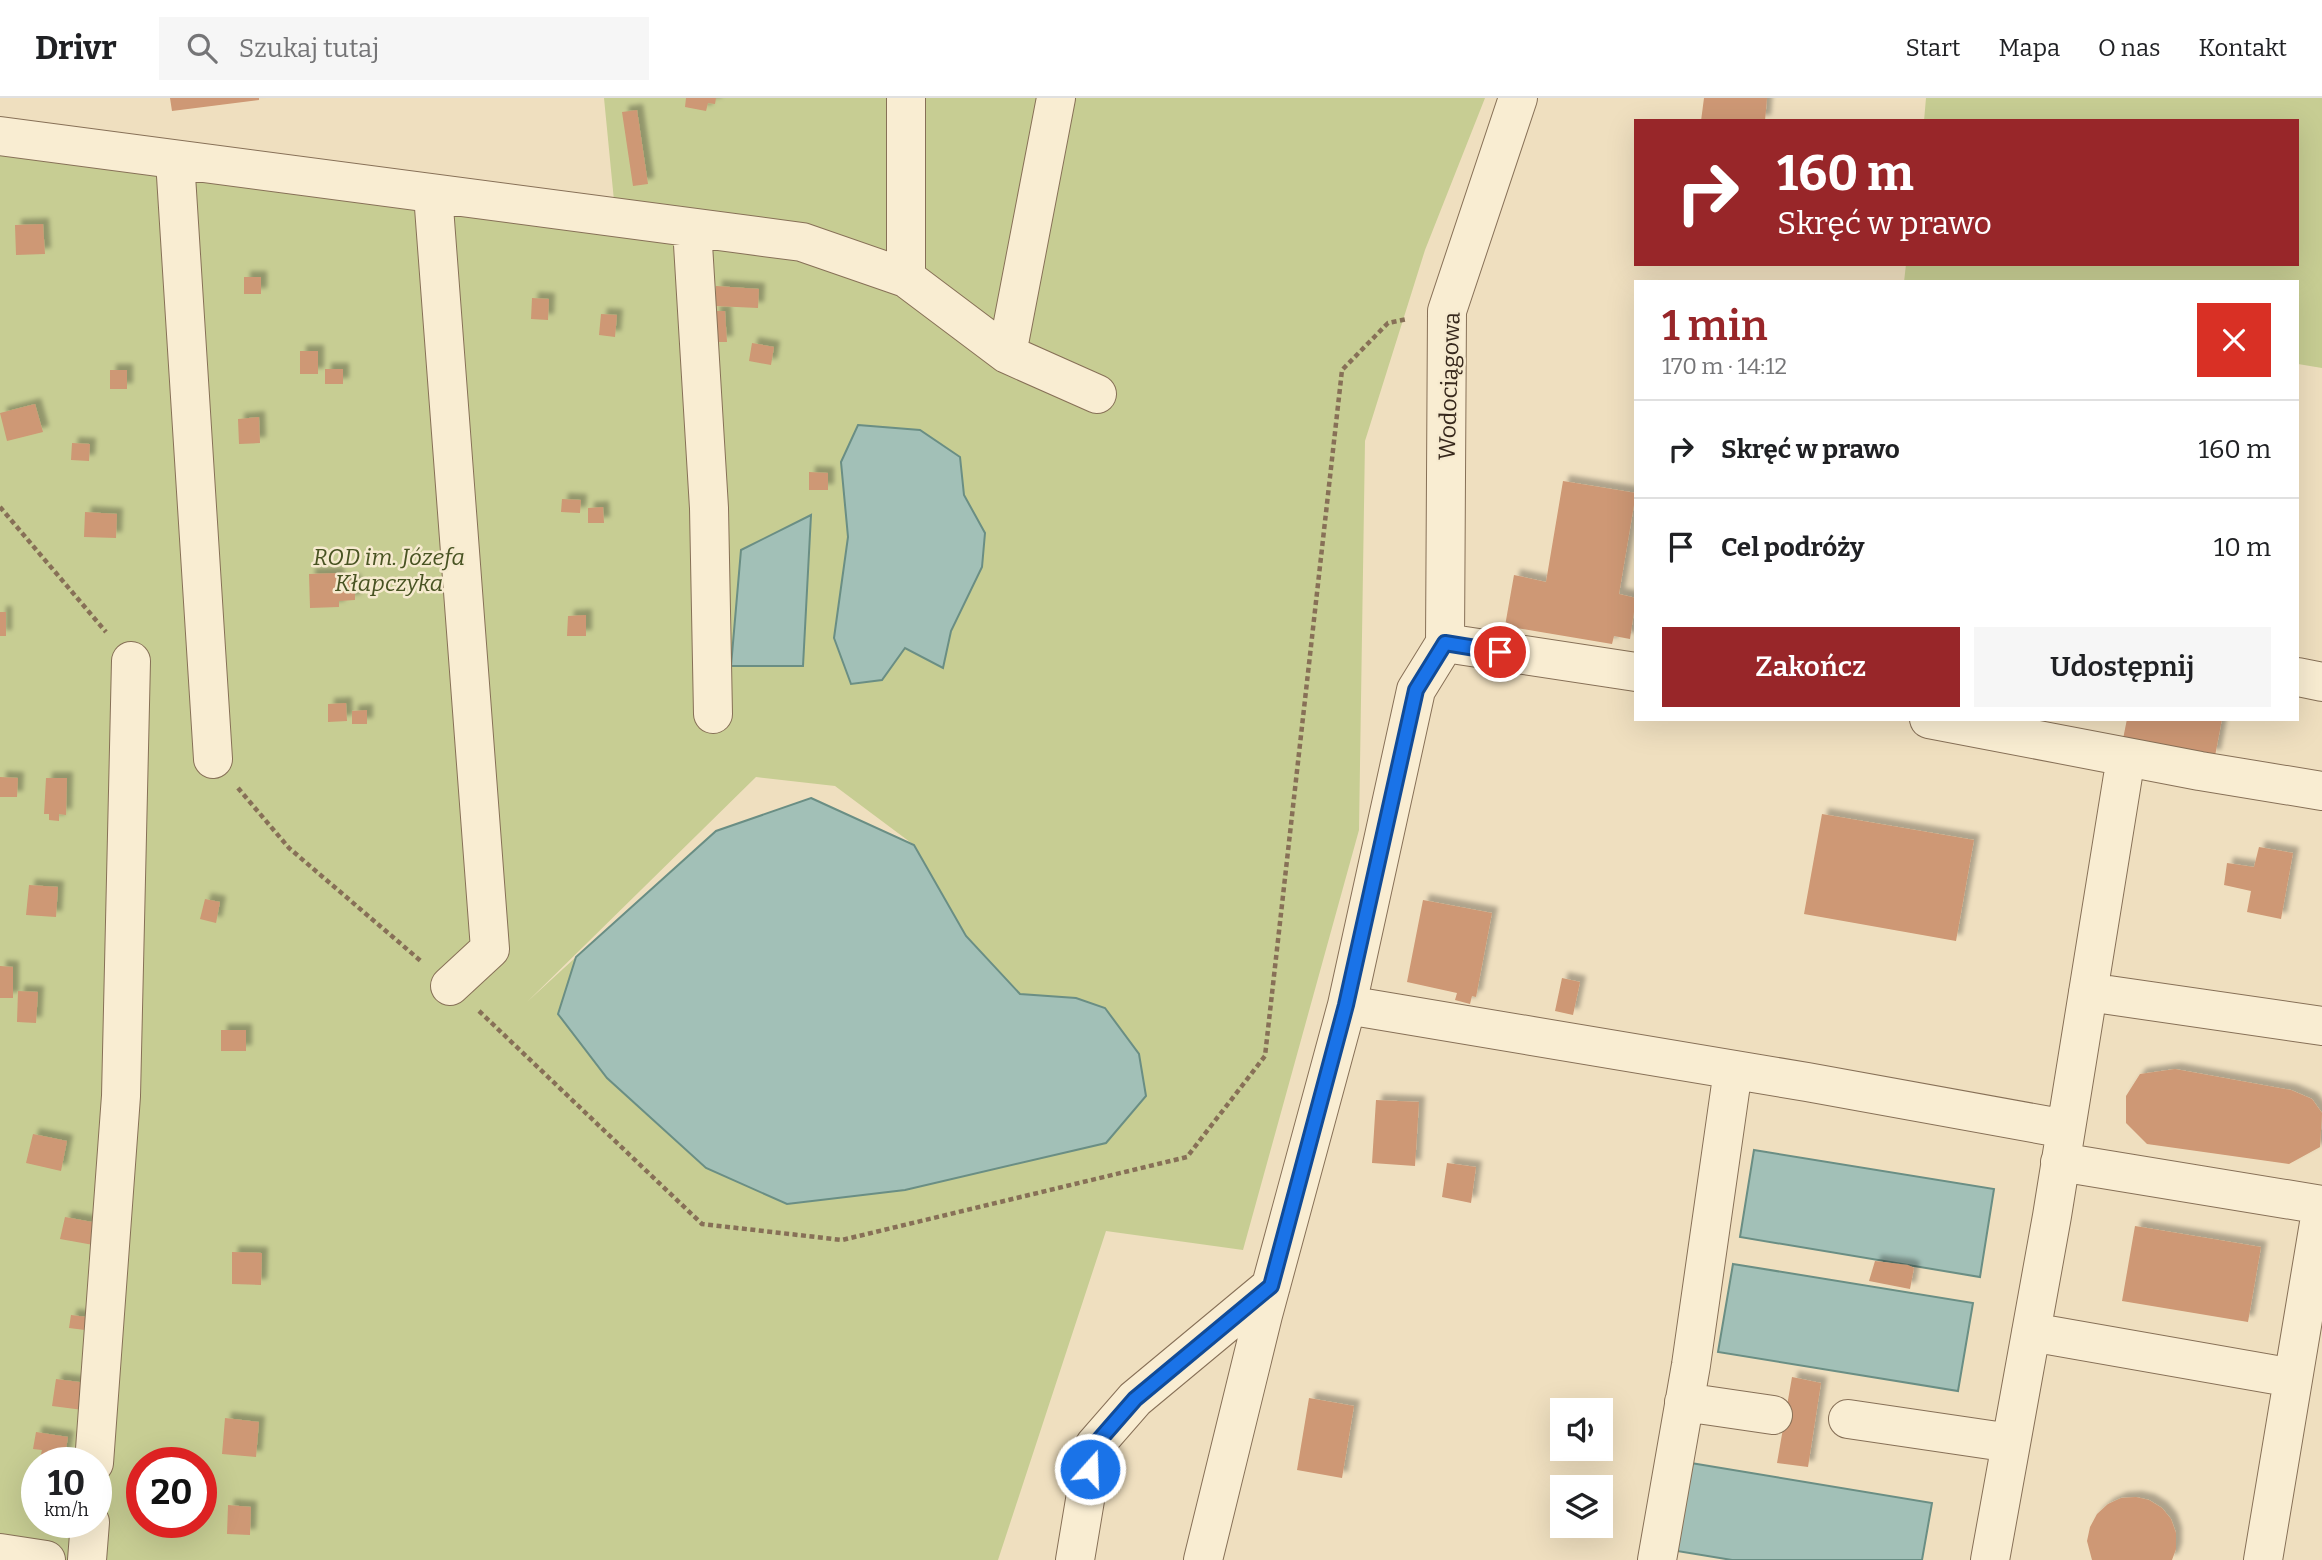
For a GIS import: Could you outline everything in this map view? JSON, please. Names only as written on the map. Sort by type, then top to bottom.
[{"type":"street","points":[[906,98],[906,278]]},
{"type":"street","points":[[1007,354],[1056,98]]},
{"type":"street","name":"Wodociągowa","points":[[1445,643],[1447,311],[1518,98]]},
{"type":"street","points":[[0,136],[802,242],[906,278],[1007,354],[1097,394]]},
{"type":"street","points":[[175,160],[213,759]]},
{"type":"street","points":[[433,194],[490,949],[450,986]]},
{"type":"street","points":[[692,228],[709,508],[713,714]]},
{"type":"street","points":[[1203,1560],[1271,1286],[1346,1005],[1416,690],[1445,643],[1634,672]]},
{"type":"street","points":[[95,1447],[121,1096],[131,661]]},
{"type":"street","points":[[2299,677],[2322,682]]},
{"type":"street","points":[[1939,721],[2322,792]]},
{"type":"street","points":[[1990,1560],[2063,1146],[2126,757]]},
{"type":"street","points":[[2088,992],[2322,1026]]},
{"type":"street","points":[[1346,1005],[1733,1070],[2322,1205],[2263,1560]]},
{"type":"street","points":[[1657,1560],[1684,1402],[1733,1070]]},
{"type":"street","points":[[1075,1560],[1094,1446],[1135,1399],[1271,1286]]},
{"type":"street","points":[[2031,1332],[2293,1378]]},
{"type":"street","points":[[1684,1402],[1773,1415]]},
{"type":"street","points":[[1848,1419],[2011,1443]]},
{"type":"street","points":[[87,1560],[89,1538]]},
{"type":"street","points":[[0,1553],[46,1560]]},
{"type":"path","points":[[213,759],[289,848],[450,986],[702,1224],[842,1240],[1187,1157],[1265,1056],[1342,370],[1388,323],[1447,311]]},
{"type":"path","points":[[0,507],[131,661]]},
{"type":"green space","name":"ROD im. Józefa Kłapczyka","points":[[604,98],[1485,98],[1425,250],[1365,441],[1359,830],[1243,1250],[1106,1231],[998,1560],[0,1560],[0,124],[615,211]],"holes":[[[756,777],[835,786],[914,845],[966,936],[1020,994],[1076,998],[1106,1143],[905,1190],[787,1204],[558,1014],[576,957],[527,1002]]]},
{"type":"green space","points":[[1926,98],[2322,98],[2322,368],[2299,364],[2299,280],[1904,280],[1906,266],[2299,266],[2299,119],[1924,119]]},
{"type":"water","points":[[858,425],[920,430],[960,457],[964,495],[985,533],[982,567],[951,631],[943,668],[905,648],[882,680],[851,684],[834,638],[848,537],[841,462]]},
{"type":"water","points":[[811,515],[803,666],[731,666],[741,550]]},
{"type":"water","points":[[811,798],[914,845],[966,936],[1020,994],[1076,998],[1105,1008],[1139,1054],[1146,1096],[1106,1143],[905,1190],[787,1204],[706,1168],[607,1078],[558,1014],[576,957],[716,831]]},
{"type":"water","points":[[1754,1150],[1994,1189],[1980,1277],[1740,1237]]},
{"type":"water","points":[[1733,1264],[1973,1303],[1958,1391],[1718,1352]]},
{"type":"water","points":[[1691,1463],[1932,1503],[1922,1560],[1732,1560],[1677,1551]]},
{"type":"building","points":[[170,98],[259,98],[259,100],[172,111]]},
{"type":"building","points":[[686,98],[716,98],[715,104],[708,103],[706,111],[685,107]]},
{"type":"building","points":[[1704,98],[1767,98],[1765,119],[1701,119]]},
{"type":"building","points":[[637,110],[648,184],[633,186],[622,112]]},
{"type":"building","points":[[43,224],[45,254],[16,255],[15,225]]},
{"type":"building","points":[[244,277],[261,277],[261,294],[244,294]]},
{"type":"building","points":[[716,286],[759,289],[758,308],[715,306]]},
{"type":"building","points":[[532,298],[549,299],[548,320],[531,319]]},
{"type":"building","points":[[714,311],[725,311],[727,342],[715,342]]},
{"type":"building","points":[[601,314],[617,315],[615,337],[599,335]]},
{"type":"building","points":[[752,343],[774,347],[771,365],[749,361]]},
{"type":"building","points":[[300,351],[318,351],[318,374],[300,374]]},
{"type":"building","points":[[325,369],[343,369],[343,384],[325,384]]},
{"type":"building","points":[[110,370],[127,370],[127,389],[110,389]]},
{"type":"building","points":[[35,404],[43,432],[7,441],[0,413]]},
{"type":"building","points":[[259,417],[260,443],[239,444],[238,419]]},
{"type":"building","points":[[72,443],[90,444],[89,461],[71,460]]},
{"type":"building","points":[[809,472],[828,473],[828,490],[809,490]]},
{"type":"building","points":[[1563,481],[1634,493],[1619,594],[1634,598],[1630,639],[1614,636],[1612,644],[1505,626],[1514,575],[1546,582]]},
{"type":"building","points":[[562,499],[581,500],[580,513],[561,512]]},
{"type":"building","points":[[603,507],[604,523],[588,523],[588,508]]},
{"type":"building","points":[[85,512],[117,514],[116,538],[84,537]]},
{"type":"building","points":[[338,573],[338,581],[355,580],[355,600],[339,601],[339,607],[310,608],[309,574]]},
{"type":"building","points":[[0,612],[6,612],[6,636],[0,636]]},
{"type":"building","points":[[586,615],[586,636],[567,636],[568,616]]},
{"type":"building","points":[[346,703],[347,721],[328,722],[328,704]]},
{"type":"building","points":[[367,710],[367,724],[352,724],[352,711]]},
{"type":"building","points":[[2127,721],[2222,721],[2215,756],[2123,739]]},
{"type":"building","points":[[0,777],[18,778],[17,797],[0,797]]},
{"type":"building","points":[[46,778],[67,778],[66,815],[59,814],[59,821],[49,820],[49,814],[44,814]]},
{"type":"building","points":[[1822,814],[1974,840],[1956,941],[1804,914]]},
{"type":"building","points":[[2259,847],[2293,853],[2281,919],[2247,912],[2251,891],[2224,885],[2227,863],[2254,867]]},
{"type":"building","points":[[29,885],[58,887],[56,917],[26,915]]},
{"type":"building","points":[[205,899],[220,902],[216,923],[200,919]]},
{"type":"building","points":[[1423,900],[1492,913],[1476,997],[1472,996],[1470,1004],[1455,1000],[1457,993],[1407,982]]},
{"type":"building","points":[[0,966],[13,967],[13,998],[0,998]]},
{"type":"building","points":[[1562,978],[1580,982],[1573,1015],[1555,1011]]},
{"type":"building","points":[[18,991],[38,992],[36,1023],[17,1022]]},
{"type":"building","points":[[221,1030],[246,1030],[246,1051],[221,1051]]},
{"type":"building","points":[[2175,1069],[2291,1090],[2312,1099],[2322,1113],[2320,1147],[2289,1164],[2147,1144],[2126,1123],[2126,1096],[2140,1074]]},
{"type":"building","points":[[1376,1100],[1419,1102],[1415,1166],[1372,1163]]},
{"type":"building","points":[[33,1134],[67,1141],[61,1171],[26,1163]]},
{"type":"building","points":[[1447,1163],[1476,1167],[1471,1203],[1442,1197]]},
{"type":"building","points":[[65,1217],[103,1224],[99,1246],[60,1239]]},
{"type":"building","points":[[2135,1226],[2261,1247],[2248,1322],[2122,1301]]},
{"type":"building","points":[[232,1252],[262,1253],[261,1285],[232,1284]]},
{"type":"building","points":[[1875,1261],[1914,1268],[1910,1289],[1869,1281]]},
{"type":"building","points":[[71,1315],[95,1318],[93,1331],[69,1328]]},
{"type":"building","points":[[1792,1377],[1821,1383],[1808,1467],[1777,1463]]},
{"type":"building","points":[[56,1379],[87,1383],[83,1410],[52,1406]]},
{"type":"building","points":[[1309,1398],[1354,1406],[1342,1478],[1297,1470]]},
{"type":"building","points":[[225,1418],[259,1422],[256,1457],[222,1454]]},
{"type":"building","points":[[36,1432],[68,1437],[66,1447],[33,1447]]},
{"type":"building","points":[[2121,1498],[2149,1500],[2162,1508],[2171,1519],[2176,1533],[2176,1549],[2172,1560],[2092,1560],[2087,1541],[2097,1514],[2108,1504]]},
{"type":"building","points":[[228,1505],[251,1507],[250,1535],[227,1534]]},
{"type":"route","points":[[1090,1469],[1094,1446],[1135,1399],[1271,1286],[1346,1005],[1416,690],[1445,643],[1500,652]]}]
